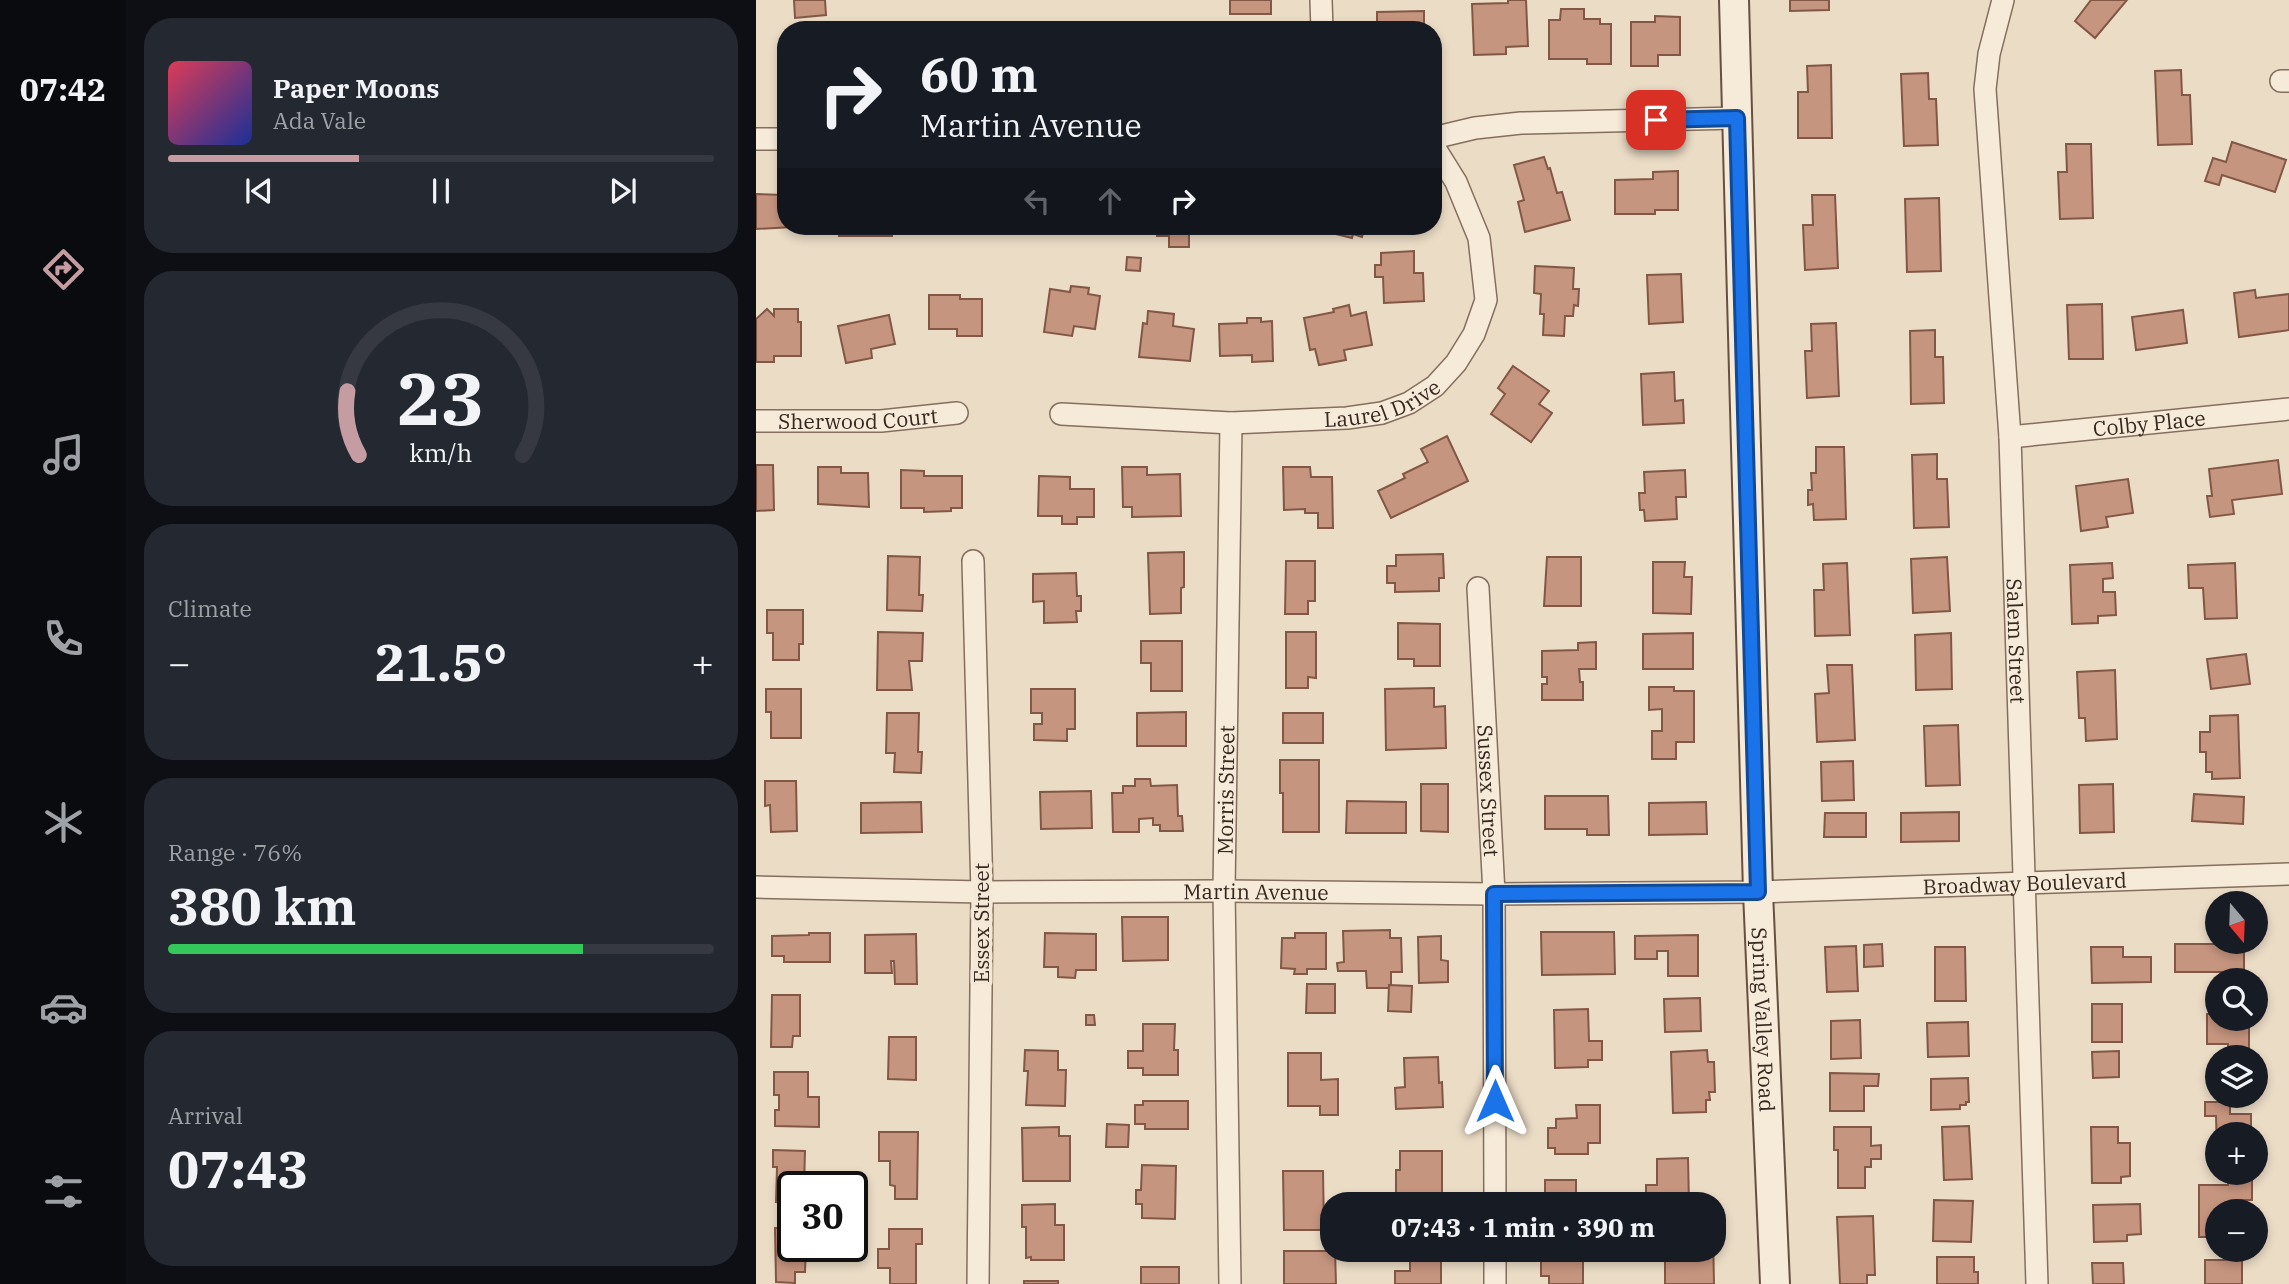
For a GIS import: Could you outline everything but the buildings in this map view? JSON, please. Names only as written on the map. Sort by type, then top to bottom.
[{"type":"street","points":[[1321,0],[1322,21]]},
{"type":"street","name":"Spring Valley Road","points":[[1734,0],[1758,892],[1775,1284]]},
{"type":"street","name":"Salem Street","points":[[2003,0],[1989,54],[1985,89],[2010,437],[2037,1284]]},
{"type":"street","points":[[1442,136],[1475,128],[1521,123],[1737,118]]},
{"type":"street","points":[[756,139],[777,139]]},
{"type":"street","name":"Laurel Drive","points":[[1061,414],[1231,423],[1346,418],[1382,413],[1409,403],[1436,386],[1456,363],[1474,334],[1486,300],[1479,237],[1456,181],[1442,159]]},
{"type":"street","name":"Colby Place","points":[[2010,437],[2289,409]]},
{"type":"street","name":"Sherwood Court","points":[[756,421],[881,421],[957,413]]},
{"type":"street","name":"Morris Street","points":[[1230,1284],[1224,891],[1231,423]]},
{"type":"street","name":"Essex Street","points":[[973,561],[982,892],[978,1284]]},
{"type":"street","name":"Sussex Street","points":[[1478,587],[1494,894],[1495,1192]]},
{"type":"street","name":"Broadway Boulevard","points":[[1758,892],[2289,874]]},
{"type":"street","name":"Martin Avenue","points":[[756,887],[982,892],[1758,892]]},
{"type":"street","points":[[1495,1262],[1496,1284]]},
{"type":"route","points":[[1495,1101],[1494,894],[1758,892],[1737,118],[1656,120]]}]
